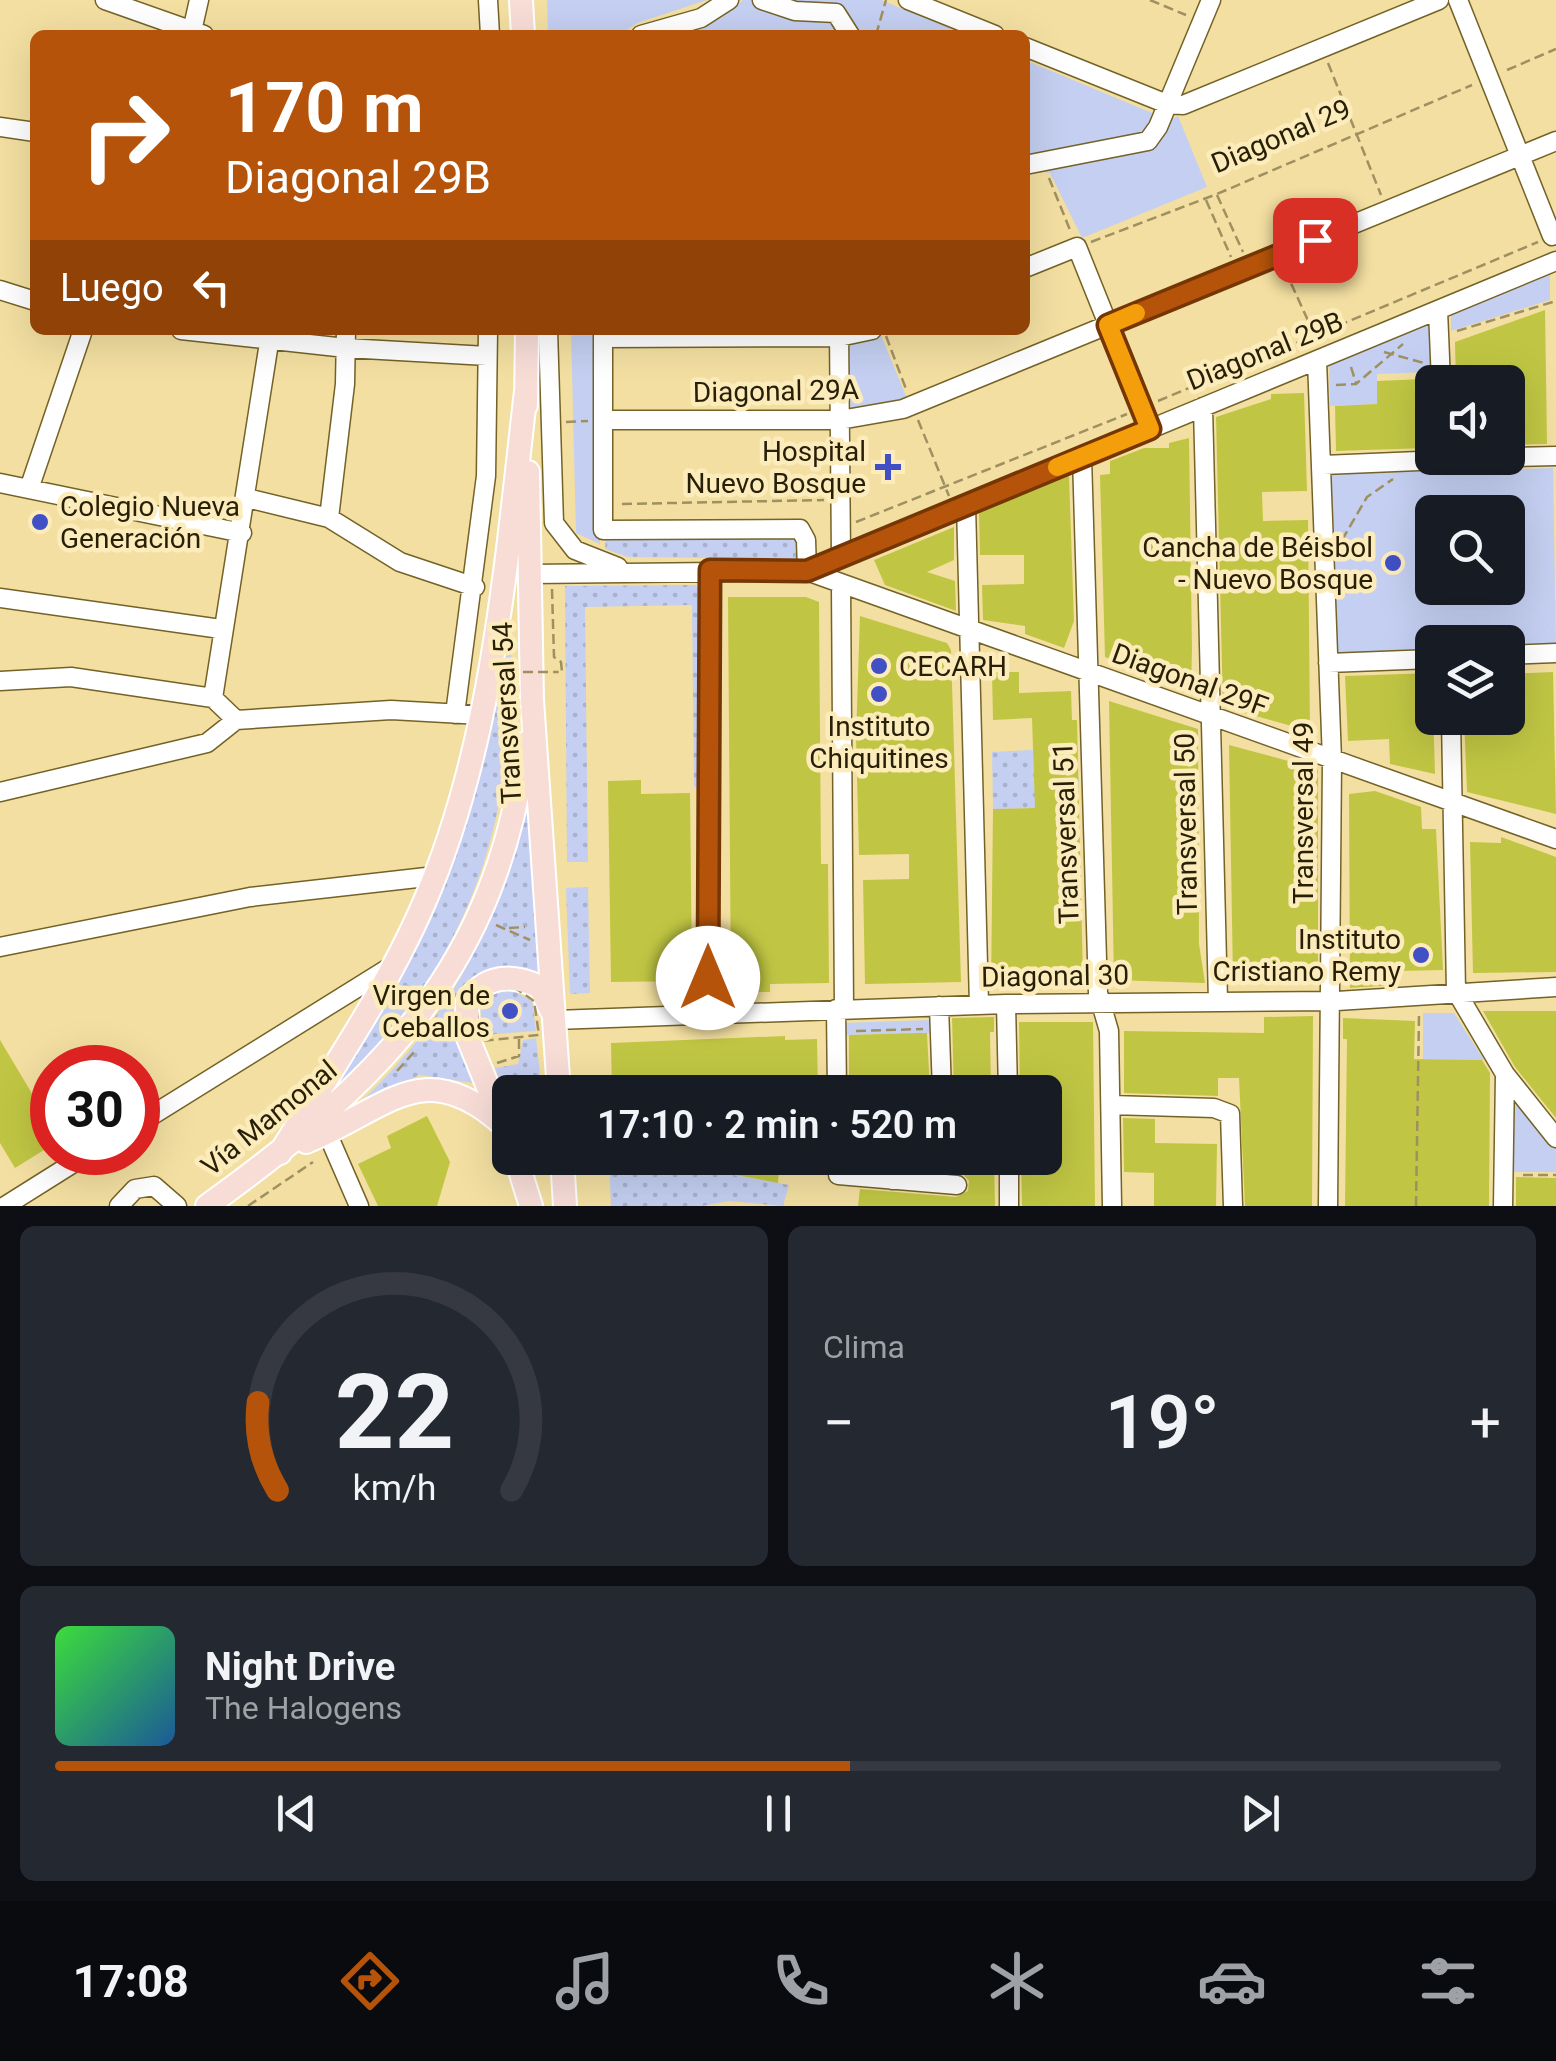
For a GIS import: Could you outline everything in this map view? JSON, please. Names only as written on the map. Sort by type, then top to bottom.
[{"type":"main road","points":[[522,0],[523,30]]},
{"type":"main road","name":"Transversal 54","points":[[527,335],[526,392],[542,578],[532,700],[557,1075]]},
{"type":"main road","points":[[280,1153],[392,966],[435,876],[481,714],[526,392]]},
{"type":"main road","name":"Vía Mamonal","points":[[207,1206],[280,1153],[324,1136],[426,1009],[479,917],[514,818],[532,700]]},
{"type":"main road","points":[[492,1096],[468,1038],[466,1004],[486,982],[517,978],[540,988],[555,1020]]},
{"type":"main road","points":[[324,1136],[402,1096],[433,1087],[477,1102],[492,1118]]},
{"type":"main road","points":[[521,1175],[531,1206]]},
{"type":"main road","points":[[563,1175],[564,1206]]},
{"type":"street","points":[[105,0],[190,30]]},
{"type":"street","points":[[198,30],[200,0]]},
{"type":"street","points":[[488,0],[490,30]]},
{"type":"street","points":[[659,30],[701,18],[730,0]]},
{"type":"street","points":[[762,0],[795,11],[836,13],[847,30]]},
{"type":"street","points":[[908,0],[945,7],[986,30]]},
{"type":"street","points":[[1033,170],[1148,142],[1211,0]]},
{"type":"street","points":[[1030,49],[1168,104],[1191,104],[1439,0]]},
{"type":"street","points":[[1458,0],[1523,154],[1552,236]]},
{"type":"street","points":[[0,127],[30,131]]},
{"type":"street","name":"Diagonal 29A","points":[[604,420],[840,420],[912,406],[1556,141]]},
{"type":"street","points":[[1030,266],[1077,247],[1150,429]]},
{"type":"street","name":"Diagonal 29B","points":[[542,578],[636,571],[807,571],[1556,262]]},
{"type":"street","points":[[0,290],[30,299]]},
{"type":"street","points":[[1438,310],[1439,365]]},
{"type":"street","points":[[30,490],[81,335]]},
{"type":"street","name":"Transversal 54","points":[[456,714],[486,476],[488,335]]},
{"type":"street","points":[[548,335],[554,523],[584,555],[636,571]]},
{"type":"street","points":[[602,335],[603,530],[800,529],[806,540],[807,571]]},
{"type":"street","points":[[839,335],[841,556]]},
{"type":"street","points":[[213,698],[221,629],[248,498],[270,336],[346,339],[488,356]]},
{"type":"street","points":[[329,518],[346,339]]},
{"type":"street","name":"Transversal 49","points":[[1318,360],[1332,760],[1328,1206]]},
{"type":"street","name":"Transversal 50","points":[[1204,407],[1218,1001]]},
{"type":"street","points":[[1525,457],[1556,456]]},
{"type":"street","name":"Transversal 51","points":[[1082,457],[1098,993],[1109,1031],[1112,1206]]},
{"type":"street","points":[[1323,464],[1415,460]]},
{"type":"street","points":[[0,484],[242,533]]},
{"type":"street","points":[[248,498],[329,518],[400,562],[475,586]]},
{"type":"street","points":[[966,505],[978,1004]]},
{"type":"street","points":[[708,1015],[710,570]]},
{"type":"street","name":"Diagonal 29F","points":[[807,571],[1556,839]]},
{"type":"street","points":[[837,1075],[841,585]]},
{"type":"street","points":[[0,598],[221,629]]},
{"type":"street","points":[[1525,654],[1556,653]]},
{"type":"street","points":[[1328,663],[1415,659]]},
{"type":"street","points":[[0,682],[72,677],[213,698],[236,720]]},
{"type":"street","points":[[0,792],[207,744],[236,720],[391,710],[481,714]]},
{"type":"street","points":[[1451,735],[1456,991],[1505,1074],[1556,1138]]},
{"type":"street","points":[[0,946],[250,896],[435,876]]},
{"type":"street","points":[[160,1110],[392,966]]},
{"type":"street","name":"Diagonal 30","points":[[555,1020],[978,1004],[1330,1001],[1556,987]]},
{"type":"street","points":[[1006,1004],[1008,1075]]},
{"type":"street","points":[[938,1006],[941,1075]]},
{"type":"street","points":[[1502,1206],[1505,1074]]},
{"type":"street","points":[[1111,1105],[1214,1108],[1230,1114],[1233,1206]]},
{"type":"street","points":[[324,1136],[359,1206]]},
{"type":"street","points":[[5,1206],[55,1175]]},
{"type":"street","points":[[838,1175],[958,1185]]},
{"type":"street","points":[[892,1175],[892,1180]]},
{"type":"street","points":[[1008,1175],[1009,1206]]},
{"type":"street","points":[[119,1206],[135,1190],[154,1186],[177,1206]]},
{"type":"path","points":[[877,30],[886,0]]},
{"type":"path","points":[[1150,0],[1202,21]]},
{"type":"path","points":[[1322,47],[1387,210]]},
{"type":"path","name":"Diagonal 29","points":[[1077,247],[1217,194],[1556,49]]},
{"type":"path","points":[[1033,170],[1048,177],[1077,247]]},
{"type":"path","points":[[1217,194],[1243,269]]},
{"type":"path","points":[[1205,198],[1243,269]]},
{"type":"path","points":[[841,528],[1316,338],[1552,236]]},
{"type":"path","points":[[1279,254],[1316,338],[1318,360]]},
{"type":"path","points":[[1438,337],[1556,301]]},
{"type":"path","points":[[1319,386],[1356,384],[1403,344]]},
{"type":"path","points":[[1356,384],[1350,346],[1392,354],[1417,365]]},
{"type":"path","points":[[1326,568],[1367,497],[1384,489],[1412,460]]},
{"type":"path","points":[[604,504],[829,500],[820,512]]},
{"type":"path","points":[[508,672],[562,672],[561,662],[554,657],[542,578]]},
{"type":"path","points":[[492,924],[535,944],[535,927],[507,928]]},
{"type":"path","points":[[482,1040],[519,1036],[539,1035],[534,1000],[515,988],[498,988],[483,996],[476,1008],[482,1040],[495,1063],[513,1061],[518,1056],[519,1036]]},
{"type":"path","points":[[1416,1206],[1419,994]]},
{"type":"path","points":[[836,1031],[939,1028]]},
{"type":"path","points":[[248,1206],[324,1136]]},
{"type":"path","points":[[1503,1174],[1556,1175]]},
{"type":"shaded area","points":[[547,0],[707,0],[637,23],[627,30],[548,30]]},
{"type":"shaded area","points":[[743,0],[881,0],[954,30],[686,30],[721,18]]},
{"type":"shaded area","points":[[1030,62],[1169,120],[1178,116],[1207,187],[1082,238],[1050,173],[1030,174]]},
{"type":"shaded area","points":[[1550,274],[1550,300],[1451,331],[1451,314]]},
{"type":"shaded area","points":[[1429,320],[1431,365],[1415,365],[1415,373],[1377,374],[1377,404],[1330,406],[1329,361]]},
{"type":"shaded area","points":[[571,335],[596,335],[600,544],[576,533]]},
{"type":"shaded area","points":[[881,335],[908,401],[851,412],[846,343]]},
{"type":"shaded area","name":"Cancha de Béisbol - Nuevo Bosque","points":[[1553,468],[1556,650],[1525,651],[1525,625],[1415,625],[1415,654],[1336,656],[1331,474],[1525,475],[1525,469]]},
{"type":"shaded area","points":[[606,536],[800,537],[800,559],[628,557],[605,549]]},
{"type":"shaded area","points":[[696,585],[701,592],[702,787],[694,787],[692,605],[585,607],[588,862],[567,862],[565,586]]},
{"type":"shaded area","points":[[512,591],[506,753],[488,849],[472,897],[449,945],[401,1022],[368,1060],[331,1090],[404,971]]},
{"type":"shaded area","points":[[1033,750],[1034,778],[1079,777],[1079,792],[1035,793],[1035,808],[993,809],[992,752]]},
{"type":"shaded area","points":[[532,786],[539,975],[492,970],[466,982],[458,993],[455,1026],[479,1084],[419,1075],[344,1117],[413,1046],[466,968],[505,881]]},
{"type":"shaded area","points":[[588,887],[590,993],[570,994],[566,888]]},
{"type":"shaded area","points":[[514,991],[532,1001],[536,1031],[482,1035],[480,1004],[487,995]]},
{"type":"shaded area","points":[[1423,1013],[1454,1013],[1484,1060],[1423,1059]]},
{"type":"shaded area","points":[[932,1020],[933,1033],[843,1035],[842,1023]]},
{"type":"shaded area","points":[[536,1038],[540,1075],[498,1075],[495,1068],[518,1064],[523,1040]]},
{"type":"shaded area","points":[[1513,1092],[1556,1146],[1556,1172],[1512,1172]]},
{"type":"shaded area","points":[[610,1175],[734,1175],[789,1185],[783,1206],[729,1201],[702,1206],[611,1206]]},
{"type":"building","points":[[1545,310],[1547,444],[1525,445],[1525,365],[1456,365],[1455,342]]},
{"type":"building","points":[[1415,379],[1415,448],[1336,451],[1335,406],[1377,404],[1377,381]]},
{"type":"building","points":[[1304,393],[1307,491],[1262,492],[1263,521],[1308,520],[1310,731],[1223,707],[1216,417],[1271,399],[1271,394]]},
{"type":"building","points":[[1189,438],[1191,690],[1105,657],[1100,475],[1110,474],[1110,461],[1144,448],[1169,448],[1169,443]]},
{"type":"building","points":[[1069,476],[1074,621],[1064,648],[1025,634],[1025,626],[983,620],[982,585],[1024,584],[1024,555],[980,555],[979,513]]},
{"type":"building","points":[[954,527],[954,560],[927,572],[955,581],[956,611],[885,585],[874,560]]},
{"type":"building","points":[[728,597],[806,597],[819,602],[821,864],[828,864],[829,983],[770,984],[770,992],[731,992]]},
{"type":"building","points":[[860,616],[947,643],[951,650],[961,982],[865,984],[863,880],[909,879],[909,854],[859,855],[856,738]]},
{"type":"building","points":[[992,672],[1019,672],[1019,693],[1071,691],[1072,720],[1077,720],[1083,979],[1039,980],[1039,987],[991,989],[993,809],[1035,808],[1032,718],[993,720]]},
{"type":"building","points":[[1553,672],[1556,814],[1467,792],[1465,735],[1525,735],[1525,673]]},
{"type":"building","points":[[1415,674],[1415,735],[1434,735],[1435,774],[1390,764],[1389,739],[1348,741],[1345,676]]},
{"type":"building","points":[[1109,701],[1198,729],[1199,944],[1205,983],[1114,980]]},
{"type":"building","points":[[1229,745],[1318,769],[1318,974],[1233,979]]},
{"type":"building","points":[[641,780],[641,794],[690,793],[692,981],[611,982],[608,781]]},
{"type":"building","points":[[1375,791],[1421,807],[1422,829],[1436,829],[1443,970],[1396,971],[1396,985],[1350,988],[1349,794]]},
{"type":"building","points":[[1501,837],[1556,857],[1556,972],[1473,973],[1470,842],[1501,843]]},
{"type":"building","points":[[1483,1011],[1556,1011],[1556,1118],[1515,1067]]},
{"type":"building","points":[[1313,1016],[1312,1206],[1245,1206],[1239,1078],[1218,1078],[1218,1096],[1124,1093],[1124,1031],[1264,1033],[1264,1017]]},
{"type":"building","points":[[994,1017],[994,1032],[990,1032],[991,1075],[954,1075],[952,1018]]},
{"type":"building","points":[[1343,1018],[1415,1021],[1414,1059],[1482,1060],[1490,1073],[1489,1206],[1345,1206],[1347,1039],[1343,1039]]},
{"type":"building","points":[[1019,1022],[1093,1022],[1095,1206],[1022,1206],[1021,1175],[1062,1175],[1062,1075],[1020,1075]]},
{"type":"building","points":[[927,1033],[929,1075],[849,1075],[849,1035]]},
{"type":"building","points":[[785,1036],[785,1040],[817,1039],[818,1075],[612,1075],[611,1043]]},
{"type":"building","points":[[0,1040],[30,1090],[30,1159],[15,1168],[0,1143]]},
{"type":"building","points":[[427,1116],[450,1162],[437,1206],[378,1206],[358,1164],[391,1148],[387,1136]]},
{"type":"building","points":[[1123,1118],[1155,1119],[1155,1143],[1217,1144],[1216,1206],[1154,1206],[1154,1173],[1124,1172]]},
{"type":"building","points":[[736,1175],[779,1175],[778,1183]]},
{"type":"building","points":[[964,1175],[994,1175],[995,1206],[858,1206],[860,1189],[956,1197],[968,1191],[969,1181]]},
{"type":"building","points":[[1516,1177],[1556,1178],[1556,1206],[1516,1206]]},
{"type":"slow traffic","points":[[1057,467],[1150,429],[1108,325],[1136,313]]},
{"type":"place","name":"Hospital Nuevo Bosque","points":[[888,467]]},
{"type":"place","name":"Colegio Nueva Generación","points":[[40,522]]},
{"type":"place","name":"Cancha de Béisbol - Nuevo Bosque","points":[[1393,563]]},
{"type":"place","name":"CECARH","points":[[879,666]]},
{"type":"place","name":"Instituto Chiquitines","points":[[879,694]]},
{"type":"place","name":"Instituto Cristiano Remy","points":[[1421,955]]},
{"type":"place","name":"Virgen de Ceballos","points":[[510,1011]]},
{"type":"route","points":[[708,978],[710,570],[807,571],[1150,429],[1108,325],[1315,240]]}]
